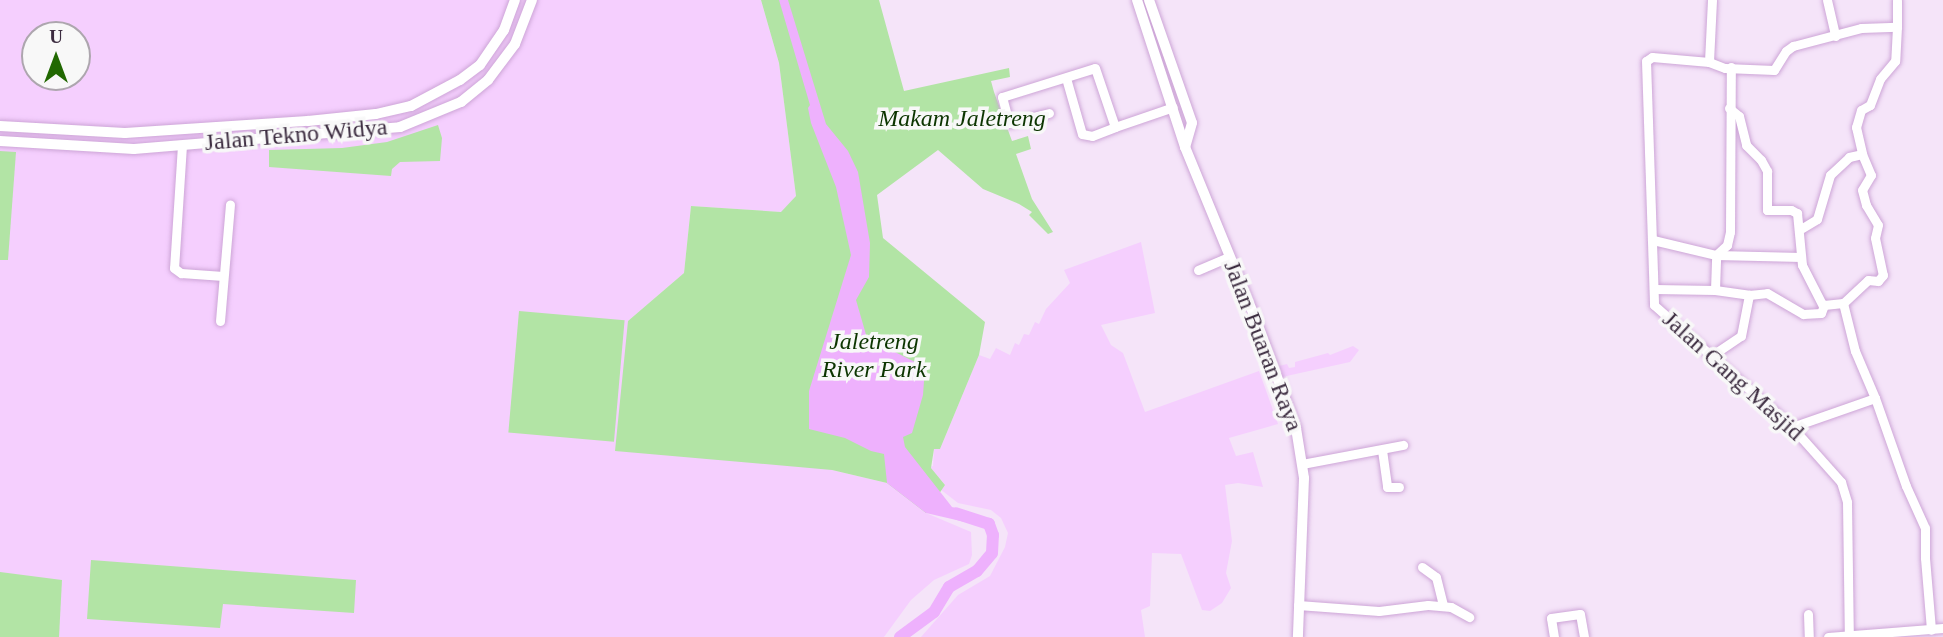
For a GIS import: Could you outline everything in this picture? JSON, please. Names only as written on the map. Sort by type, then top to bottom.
[{"type":"main road","name":"Jalan Tekno Widya","points":[[0,127],[125,133],[307,121],[376,114],[411,106],[460,80],[480,65],[504,30],[515,0]]},
{"type":"main road","name":"Jalan Tekno Widya","points":[[0,141],[122,149],[400,127],[461,102],[488,80],[515,44],[532,0]]},
{"type":"main road","name":"Jalan Buaran Raya","points":[[1137,0],[1185,147],[1279,378],[1296,428],[1302,464],[1304,512],[1298,637]]},
{"type":"main road","name":"Jalan Buaran Raya","points":[[1149,0],[1192,123],[1185,147]]},
{"type":"main road","points":[[307,121],[309,136]]},
{"type":"street","points":[[1712,0],[1709,62],[1731,68],[1774,70],[1793,47],[1861,29],[1897,27]]},
{"type":"street","points":[[1827,0],[1835,36]]},
{"type":"street","points":[[1823,306],[1843,303],[1868,280],[1878,281],[1883,275],[1875,238],[1878,225],[1866,205],[1862,190],[1871,175],[1862,154],[1856,127],[1861,110],[1870,105],[1880,79],[1895,61],[1897,0]]},
{"type":"street","name":"Jalan Gang Masjid","points":[[1709,62],[1652,57],[1646,61],[1654,305],[1792,427],[1826,461],[1841,482],[1846,496],[1849,636]]},
{"type":"street","points":[[1715,290],[1716,255],[1727,245],[1730,232],[1731,68]]},
{"type":"street","points":[[1049,113],[1009,123],[1002,97],[1097,69],[1115,127]]},
{"type":"street","points":[[1066,78],[1082,134],[1092,135],[1173,107]]},
{"type":"street","points":[[1654,289],[1772,294],[1803,314],[1821,313],[1823,306],[1802,265],[1794,210],[1767,210],[1767,171],[1761,160],[1746,145],[1739,116],[1729,108]]},
{"type":"street","points":[[182,145],[174,268],[181,273],[223,276]]},
{"type":"street","points":[[1799,230],[1817,219],[1830,175],[1849,158],[1862,154]]},
{"type":"street","points":[[220,321],[230,205]]},
{"type":"street","points":[[1653,240],[1716,255],[1801,257]]},
{"type":"street","points":[[1198,270],[1228,257]]},
{"type":"street","points":[[1710,356],[1741,337],[1749,295]]},
{"type":"street","points":[[1843,303],[1855,351],[1906,486],[1925,528],[1931,630]]},
{"type":"street","points":[[1792,427],[1875,398]]},
{"type":"street","points":[[1302,464],[1404,445]]},
{"type":"street","points":[[1382,450],[1387,487],[1399,487]]},
{"type":"street","points":[[1422,567],[1436,577],[1443,606]]},
{"type":"street","points":[[1298,606],[1379,611],[1424,605],[1443,606],[1469,617]]},
{"type":"street","points":[[1554,637],[1551,618],[1580,614],[1584,637]]},
{"type":"street","points":[[1808,614],[1809,637]]},
{"type":"street","points":[[1828,637],[1901,634],[1943,628]]},
{"type":"shaded area","points":[[0,0],[761,0],[779,63],[796,196],[782,212],[691,206],[684,273],[628,321],[832,470],[887,483],[926,513],[971,532],[972,555],[969,564],[934,580],[911,600],[884,637],[0,637]]},
{"type":"shaded area","points":[[779,0],[788,0],[826,124],[848,151],[858,172],[870,243],[869,277],[856,300],[867,338],[925,367],[923,395],[912,433],[903,437],[905,447],[952,507],[973,515],[965,522],[926,513],[887,483],[884,454],[871,451],[845,438],[809,429],[809,391],[851,255],[836,187],[811,123],[808,108],[810,105]]},
{"type":"shaded area","points":[[1141,242],[1155,313],[1101,325],[1111,345],[1123,353],[1145,412],[1259,371],[1278,424],[1229,438],[1236,456],[1253,452],[1263,487],[1238,483],[1225,485],[1232,541],[1226,573],[1231,588],[1222,603],[1210,611],[1202,610],[1181,554],[1152,553],[1150,606],[1141,610],[1145,637],[921,637],[958,595],[990,576],[1005,547],[1008,533],[1001,518],[991,510],[958,503],[940,489],[945,485],[930,467],[933,466],[934,449],[940,449],[979,355],[990,359],[996,348],[1010,355],[1015,343],[1019,345],[1024,334],[1029,335],[1035,322],[1039,324],[1046,309],[1070,283],[1064,270]]},
{"type":"shaded area","points":[[1353,346],[1359,350],[1350,362],[1282,377],[1279,366],[1287,364],[1289,368],[1295,367],[1295,362],[1328,353],[1330,355]]},
{"type":"green space","points":[[761,0],[879,0],[904,91],[1009,68],[1010,77],[991,81],[1012,141],[1028,136],[1031,149],[1016,154],[1032,199],[1053,232],[1048,234],[1029,215],[1032,212],[1019,204],[983,189],[938,150],[877,195],[883,238],[985,322],[979,355],[940,449],[934,449],[931,468],[945,485],[926,513],[887,483],[832,470],[615,451],[628,321],[684,273],[691,206],[781,212],[796,196],[779,63]]},
{"type":"green space","points":[[438,125],[442,138],[440,161],[400,162],[392,169],[391,176],[269,167],[269,150],[342,148],[387,142]]},
{"type":"green space","points":[[0,151],[16,152],[8,260],[0,260]]},
{"type":"green space","points":[[519,311],[625,320],[614,442],[508,433]]},
{"type":"green space","points":[[91,560],[356,580],[354,613],[223,604],[220,628],[87,619]]},
{"type":"green space","points":[[0,572],[62,580],[59,637],[0,637]]},
{"type":"waterway","points":[[900,637],[934,612],[949,587],[977,571],[992,553],[993,535],[989,524],[956,513]]},
{"type":"park label","name":"Makam Jaletreng","points":[[962,119]]},
{"type":"park label","name":"Jaletreng River Park","points":[[874,356]]}]
